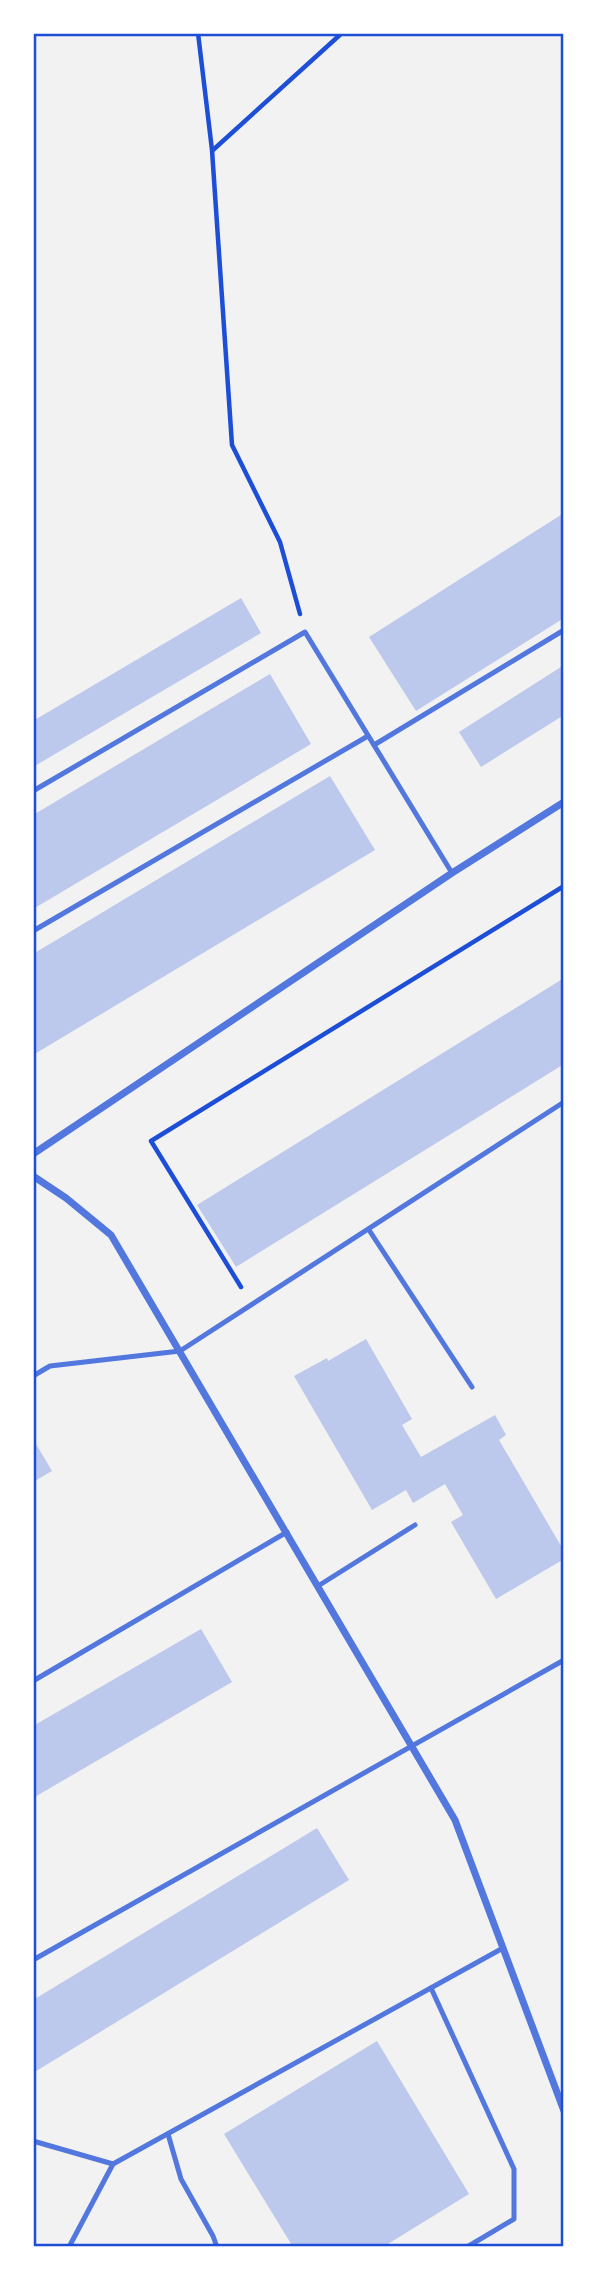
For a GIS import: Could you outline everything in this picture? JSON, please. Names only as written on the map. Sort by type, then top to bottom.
[{"type":"street","points":[[33,1154],[452,873],[564,802]]},
{"type":"street","points":[[33,1176],[66,1198],[111,1235],[455,1820],[564,2111]]},
{"type":"lane","points":[[374,745],[564,630]]},
{"type":"lane","points":[[33,791],[305,632],[452,873]]},
{"type":"lane","points":[[33,931],[368,736]]},
{"type":"lane","points":[[33,1376],[50,1366],[180,1351],[564,1102]]},
{"type":"lane","points":[[369,1230],[472,1387]]},
{"type":"lane","points":[[318,1586],[415,1525]]},
{"type":"lane","points":[[33,1681],[287,1532]]},
{"type":"lane","points":[[33,1960],[564,1660]]},
{"type":"lane","points":[[69,2247],[113,2164],[503,1948]]},
{"type":"lane","points":[[431,1988],[514,2169],[514,2219],[467,2247]]},
{"type":"lane","points":[[168,2134],[181,2179],[214,2236],[217,2247]]},
{"type":"lane","points":[[33,2141],[113,2164]]},
{"type":"path","points":[[198,33],[212,150],[232,445],[280,542],[305,632]]},
{"type":"path","points":[[212,150],[342,33]]},
{"type":"path","points":[[252,1304],[151,1141],[564,886]]},
{"type":"building","points":[[564,513],[564,618],[416,711],[369,637]]},
{"type":"building","points":[[241,598],[261,633],[33,767],[33,721]]},
{"type":"building","points":[[564,665],[564,715],[481,767],[459,732]]},
{"type":"building","points":[[270,674],[311,744],[33,909],[33,815]]},
{"type":"building","points":[[330,776],[375,850],[33,1055],[33,954]]},
{"type":"building","points":[[564,978],[564,1064],[236,1267],[197,1205]]},
{"type":"building","points":[[366,1339],[412,1419],[402,1425],[421,1457],[495,1415],[506,1435],[499,1440],[564,1551],[564,1559],[496,1599],[451,1522],[463,1515],[445,1484],[413,1503],[406,1490],[372,1510],[294,1376],[327,1358],[328,1361]]},
{"type":"building","points":[[33,1439],[52,1471],[33,1482]]},
{"type":"building","points":[[201,1629],[232,1682],[33,1798],[33,1726]]},
{"type":"building","points":[[317,1828],[349,1880],[33,2073],[33,2000]]},
{"type":"building","points":[[377,2041],[469,2194],[383,2247],[293,2247],[224,2134]]}]
